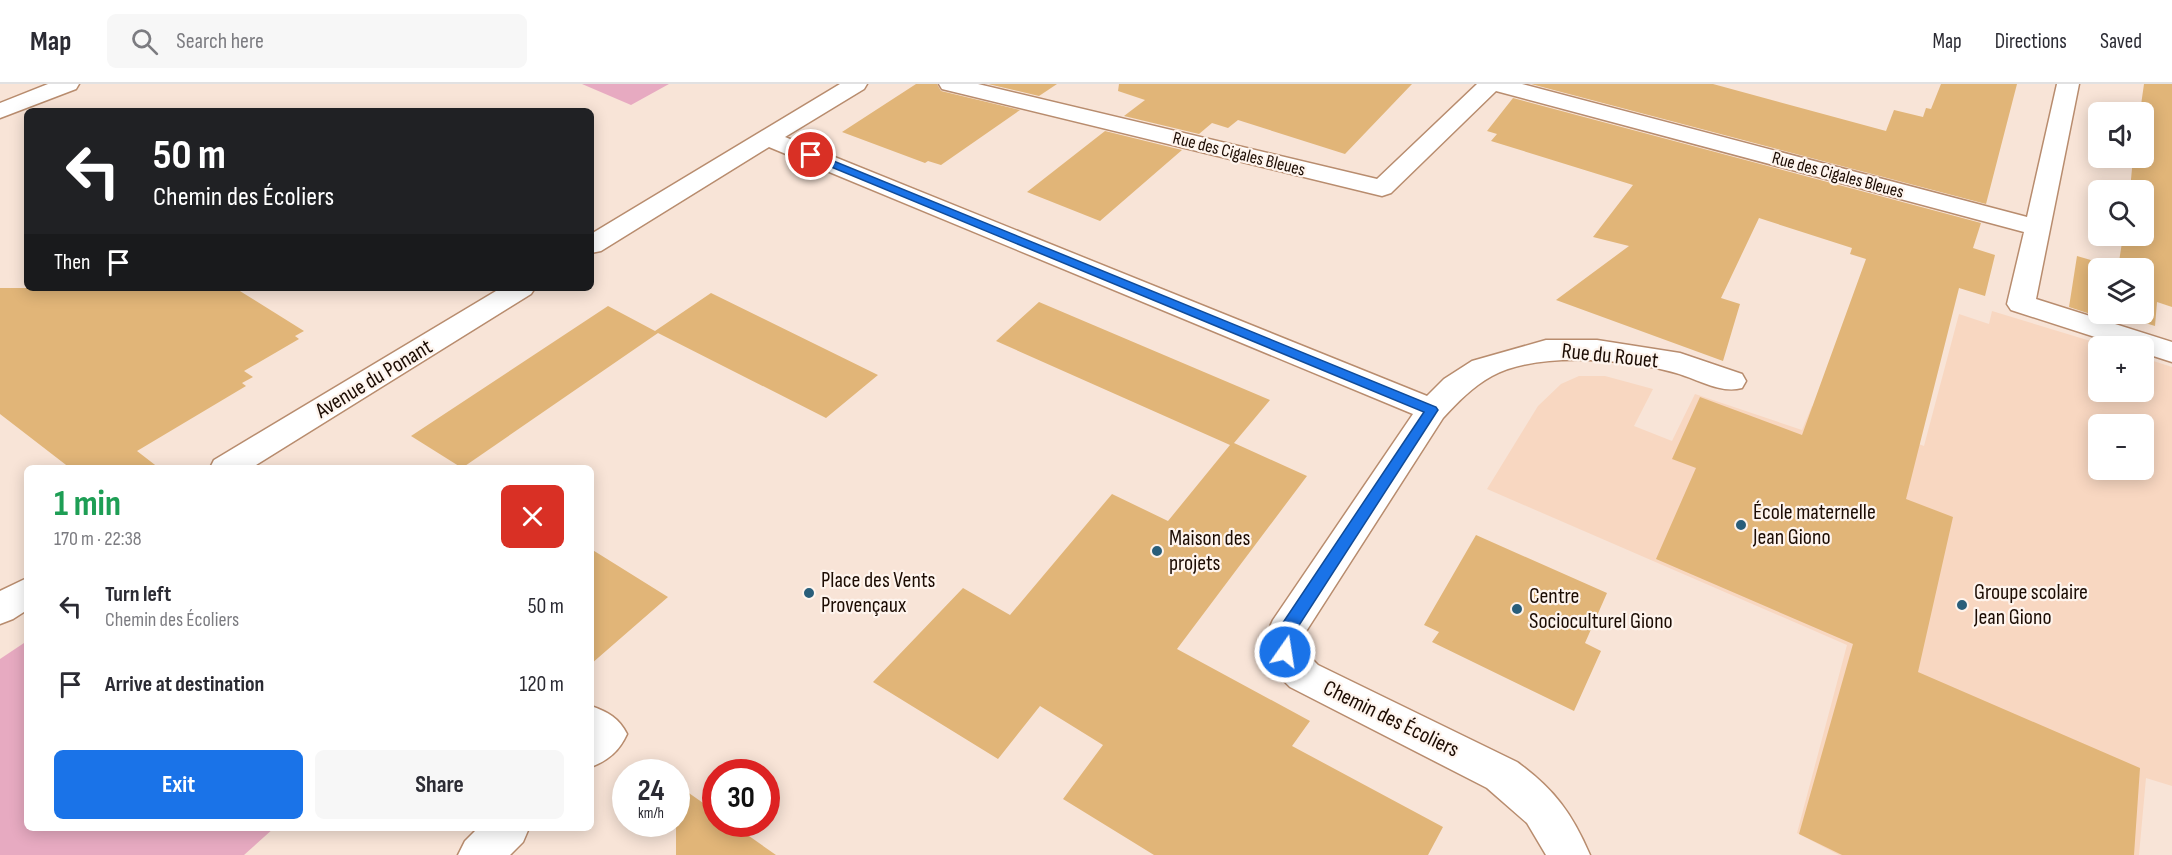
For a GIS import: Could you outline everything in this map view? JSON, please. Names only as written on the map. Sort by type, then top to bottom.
[{"type":"street","points":[[16,84],[38,96]]},
{"type":"street","points":[[0,111],[68,84]]},
{"type":"street","points":[[594,243],[769,139],[856,84]]},
{"type":"street","name":"Rue des Cigales Bleues","points":[[950,84],[1382,188],[1490,84]]},
{"type":"street","name":"Rue des Cigales Bleues","points":[[1496,84],[2038,228]]},
{"type":"street","points":[[2068,84],[2021,304],[2172,352]]},
{"type":"street","points":[[769,139],[1432,410]]},
{"type":"street","name":"Avenue du Ponant","points":[[235,465],[516,291]]},
{"type":"street","name":"Rue du Rouet","points":[[1432,410],[1455,386],[1483,368],[1546,350],[1597,350],[1680,363],[1731,381]]},
{"type":"street","name":"Chemin des Écoliers","points":[[1432,410],[1286,632],[1285,652],[1290,664],[1304,676],[1511,781],[1529,794],[1552,822],[1568,855]]},
{"type":"street","points":[[0,609],[24,594]]},
{"type":"street","points":[[594,725],[607,735],[594,746]]},
{"type":"street","points":[[480,855],[505,831]]},
{"type":"shaded area","points":[[582,84],[669,84],[631,105]]},
{"type":"shaded area","name":"Groupe scolaire Jean Giono","points":[[1992,311],[2088,340],[2088,402],[2154,402],[2154,361],[2172,367],[2172,786],[2146,778],[2139,855],[1839,855],[1797,833],[1847,645],[1487,489],[1538,406],[1561,384],[1579,376],[1605,376],[1653,389],[1634,426],[1672,441],[1695,394],[1802,430],[1812,406],[1924,446],[1959,314],[1989,324]]},
{"type":"shaded area","points":[[24,643],[24,831],[271,831],[244,855],[0,855],[0,659]]},
{"type":"building","points":[[916,84],[937,84],[941,91],[1020,110],[941,165],[928,161],[925,163],[842,132]]},
{"type":"building","points":[[988,84],[1057,84],[1039,96]]},
{"type":"building","points":[[1119,84],[1412,84],[1345,154],[1238,120],[1228,128],[1212,123],[1199,134],[1124,116],[1145,100],[1118,91]]},
{"type":"building","points":[[1531,84],[1713,84],[1886,131],[1894,110],[1923,117],[1926,108],[1931,109],[1941,84],[2017,84],[1986,204]]},
{"type":"building","points":[[2144,84],[2172,84],[2172,307],[2157,302],[2155,326],[2148,324],[2154,324],[2154,258],[2120,258],[2121,246],[2154,246],[2154,180],[2131,180],[2132,168],[2154,168],[2154,102],[2141,102]]},
{"type":"building","points":[[1513,98],[1981,223],[1973,248],[1995,255],[1985,296],[1959,288],[1906,499],[1953,517],[1918,672],[2140,768],[2134,855],[1842,855],[1799,834],[1853,644],[1656,559],[1696,468],[1672,459],[1700,397],[1802,435],[1866,259],[1850,254],[1852,248],[1759,218],[1721,298],[1740,304],[1723,361],[1556,300],[1629,246],[1593,237],[1633,185],[1491,141],[1497,134],[1487,131]]},
{"type":"building","points":[[1105,131],[1182,150],[1100,221],[1027,192]]},
{"type":"building","points":[[2077,256],[2088,259],[2088,313],[2069,307]]},
{"type":"building","points":[[0,288],[24,288],[24,291],[240,291],[304,331],[295,336],[299,339],[244,371],[253,377],[242,383],[246,386],[137,451],[155,465],[66,465],[0,414]]},
{"type":"building","points":[[711,293],[878,375],[826,418],[658,333],[466,465],[457,465],[411,436],[608,306],[655,331]]},
{"type":"building","name":"Maison des projets","points":[[1039,302],[1270,400],[1234,443],[1307,476],[1177,649],[1310,721],[1292,746],[1443,827],[1428,855],[1154,855],[1063,799],[1103,745],[1040,706],[998,759],[873,682],[963,588],[1010,615],[1112,494],[1168,521],[1230,445],[996,341]]},
{"type":"building","name":"Centre Socioculturel Giono","points":[[1476,535],[1607,593],[1585,643],[1601,651],[1574,711],[1432,642],[1439,632],[1424,625]]},
{"type":"building","points":[[594,551],[668,597],[594,661]]},
{"type":"building","points":[[690,794],[702,802],[702,837],[750,837],[776,855],[676,855],[676,837],[690,837]]},
{"type":"place","name":"École maternelle Jean Giono","points":[[1741,525]]},
{"type":"place","name":"Maison des projets","points":[[1157,551]]},
{"type":"place","name":"Place des Vents Provençaux","points":[[809,593]]},
{"type":"place","name":"Groupe scolaire Jean Giono","points":[[1962,605]]},
{"type":"place","name":"Centre Socioculturel Giono","points":[[1517,609]]},
{"type":"route","points":[[811,155],[1432,410],[1286,632],[1285,652]]}]
